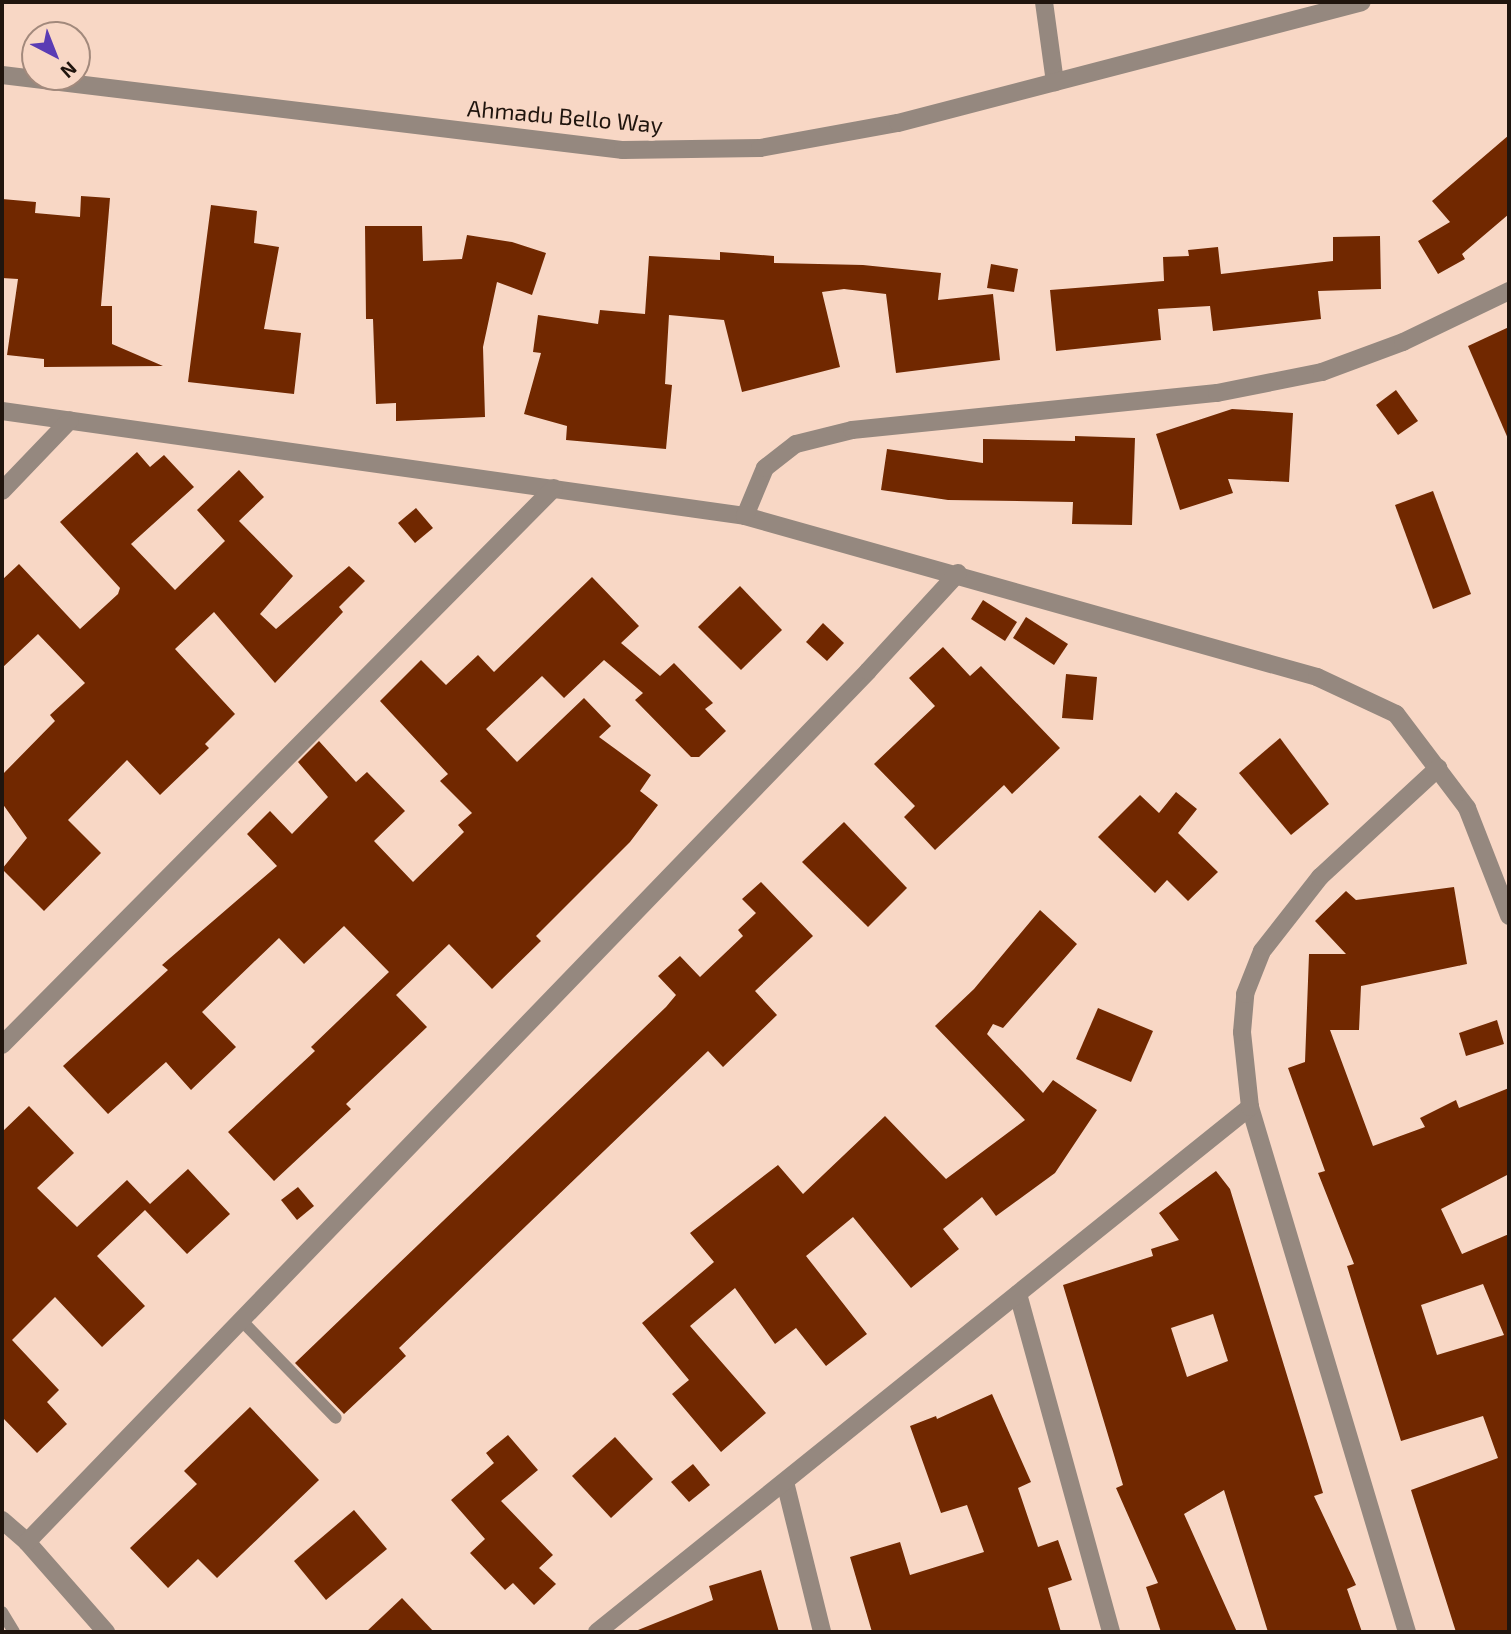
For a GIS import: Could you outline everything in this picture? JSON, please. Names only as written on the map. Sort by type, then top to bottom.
[{"type":"street","points":[[1044,2],[1055,82]]},
{"type":"street","name":"Ahmadu Bello Way","points":[[2,75],[623,150],[760,148],[898,123],[1361,2]]},
{"type":"street","points":[[745,516],[765,468],[796,444],[852,430],[1217,393],[1322,372],[1403,342],[1509,290]]},
{"type":"street","points":[[2,411],[745,516],[958,573],[1317,677],[1396,714],[1467,808],[1509,916]]},
{"type":"street","points":[[2,491],[70,420]]},
{"type":"street","points":[[2,1045],[554,488]]},
{"type":"street","points":[[27,1542],[958,573]]},
{"type":"street","points":[[1406,1632],[1250,1107],[1244,1007],[1262,951],[1320,877],[1438,768]]},
{"type":"street","points":[[597,1632],[1250,1107]]},
{"type":"street","points":[[1018,1294],[1111,1632]]},
{"type":"street","points":[[785,1482],[822,1632]]},
{"type":"street","points":[[2,1520],[27,1542],[106,1632]]},
{"type":"lane","points":[[241,1320],[336,1418]]},
{"type":"lane","points":[[2,1612],[14,1632]]},
{"type":"building","points":[[1509,135],[1509,214],[1462,254],[1465,259],[1438,274],[1418,241],[1450,222],[1432,201]]},
{"type":"building","points":[[81,196],[110,198],[101,306],[112,306],[112,344],[163,366],[44,367],[44,359],[7,355],[18,279],[2,278],[2,199],[36,202],[35,213],[80,217]]},
{"type":"building","points":[[211,205],[257,211],[254,243],[279,247],[264,329],[301,333],[294,394],[188,382]]},
{"type":"building","points":[[365,226],[422,226],[423,261],[462,259],[467,235],[512,242],[546,253],[532,295],[497,282],[483,347],[485,417],[396,421],[396,403],[376,404],[373,319],[366,319]]},
{"type":"building","points":[[1380,236],[1381,289],[1318,291],[1321,319],[1213,331],[1210,306],[1158,309],[1161,340],[1056,351],[1050,290],[1164,281],[1163,257],[1189,256],[1188,250],[1218,247],[1221,274],[1333,261],[1333,237]]},
{"type":"building","points":[[720,252],[774,256],[774,263],[863,265],[941,273],[938,300],[993,294],[1000,360],[896,373],[886,294],[844,289],[822,292],[840,367],[742,392],[724,320],[669,315],[665,384],[672,385],[666,449],[566,440],[567,426],[524,414],[541,353],[533,352],[538,315],[598,324],[600,310],[645,314],[649,256],[720,260]]},
{"type":"building","points":[[991,264],[1018,269],[1014,292],[987,288]]},
{"type":"building","points":[[1509,327],[1509,441],[1468,346]]},
{"type":"building","points":[[1396,390],[1418,421],[1398,435],[1376,405]]},
{"type":"building","points":[[1232,409],[1293,413],[1289,482],[1228,479],[1233,493],[1180,510],[1156,434]]},
{"type":"building","points":[[1075,436],[1135,438],[1132,525],[1072,524],[1073,502],[948,500],[881,490],[887,449],[983,463],[983,439],[1075,441]]},
{"type":"building","points":[[137,452],[150,467],[164,455],[194,487],[131,544],[175,590],[225,541],[197,510],[239,470],[264,497],[239,521],[293,576],[260,614],[276,629],[349,566],[365,581],[339,607],[343,612],[275,683],[214,612],[175,649],[235,714],[205,744],[209,748],[160,795],[127,760],[68,820],[101,853],[44,911],[2,869],[27,838],[2,803],[2,775],[55,721],[50,715],[85,683],[38,634],[2,668],[2,580],[19,564],[80,629],[118,594],[120,588],[60,522]]},
{"type":"building","points":[[1433,491],[1471,594],[1433,609],[1395,505]]},
{"type":"building","points":[[416,508],[433,528],[415,543],[398,523]]},
{"type":"building","points":[[592,577],[639,626],[621,643],[660,676],[674,663],[713,703],[705,709],[726,731],[699,757],[691,757],[635,700],[643,693],[604,660],[564,698],[542,676],[486,729],[517,762],[584,698],[611,726],[599,737],[651,775],[640,791],[658,805],[630,842],[536,936],[541,941],[492,989],[449,944],[396,995],[427,1027],[346,1104],[351,1109],[274,1181],[228,1132],[315,1051],[311,1047],[389,972],[344,926],[304,964],[279,938],[202,1012],[236,1047],[191,1090],[166,1062],[108,1114],[63,1066],[168,970],[162,965],[277,866],[247,834],[270,811],[292,834],[328,797],[298,762],[319,741],[356,782],[367,772],[405,811],[374,841],[413,882],[464,832],[458,825],[472,813],[440,781],[448,774],[380,701],[421,660],[446,685],[478,655],[494,672]]},
{"type":"building","points":[[740,586],[782,630],[741,670],[698,627]]},
{"type":"building","points":[[983,600],[1017,622],[1005,641],[971,619]]},
{"type":"building","points":[[1026,617],[1068,644],[1054,665],[1013,638]]},
{"type":"building","points":[[823,623],[844,643],[827,661],[806,642]]},
{"type":"building","points":[[943,647],[970,676],[981,666],[1060,748],[1012,794],[1004,785],[935,850],[904,817],[915,806],[874,764],[935,706],[909,678]]},
{"type":"building","points":[[1066,674],[1097,677],[1093,720],[1062,718]]},
{"type":"building","points":[[1280,738],[1329,804],[1291,835],[1239,773]]},
{"type":"building","points":[[1176,792],[1197,809],[1178,833],[1218,872],[1188,901],[1167,880],[1155,893],[1098,837],[1140,795],[1159,813]]},
{"type":"building","points":[[844,822],[907,888],[868,927],[802,862]]},
{"type":"building","points":[[761,882],[813,936],[755,991],[777,1015],[723,1067],[708,1051],[399,1348],[406,1356],[344,1414],[295,1363],[666,1007],[676,995],[658,976],[680,956],[700,977],[743,936],[738,930],[756,913],[742,899]]},
{"type":"building","points":[[1454,887],[1467,964],[1361,986],[1359,1030],[1330,1030],[1373,1146],[1425,1127],[1420,1118],[1456,1100],[1459,1108],[1509,1088],[1509,1174],[1441,1209],[1462,1254],[1509,1234],[1509,1632],[1456,1632],[1411,1490],[1498,1458],[1483,1416],[1401,1441],[1347,1266],[1354,1264],[1318,1173],[1325,1171],[1288,1068],[1305,1062],[1309,954],[1346,954],[1315,921],[1346,891],[1356,900]],"holes":[[[1483,1284],[1504,1335],[1437,1355],[1421,1305]]]},
{"type":"building","points":[[1040,910],[1077,944],[1003,1028],[993,1024],[987,1034],[1043,1093],[1053,1080],[1097,1110],[1055,1173],[996,1216],[982,1197],[943,1229],[959,1249],[911,1288],[853,1217],[806,1256],[867,1334],[826,1366],[796,1328],[775,1344],[735,1288],[690,1326],[766,1413],[721,1452],[672,1394],[689,1380],[642,1323],[714,1262],[690,1233],[778,1165],[803,1194],[885,1116],[946,1179],[1025,1120],[935,1026],[974,989]]},
{"type":"building","points":[[1098,1008],[1153,1031],[1131,1082],[1076,1059]]},
{"type":"building","points":[[1497,1020],[1504,1044],[1466,1056],[1459,1033]]},
{"type":"building","points":[[29,1106],[74,1153],[37,1188],[77,1227],[127,1180],[150,1204],[188,1169],[230,1214],[187,1254],[145,1210],[97,1256],[145,1306],[102,1347],[55,1297],[12,1340],[59,1390],[47,1402],[67,1424],[37,1453],[2,1417],[2,1132]]},
{"type":"building","points":[[1216,1171],[1230,1189],[1323,1493],[1314,1496],[1356,1585],[1347,1589],[1362,1632],[1268,1632],[1224,1490],[1184,1514],[1237,1632],[1161,1632],[1146,1587],[1158,1583],[1116,1488],[1123,1485],[1063,1285],[1153,1256],[1151,1249],[1179,1240],[1159,1213]],"holes":[[[1213,1314],[1228,1361],[1187,1377],[1171,1328]]]},
{"type":"building","points":[[298,1187],[314,1206],[297,1220],[281,1200]]},
{"type":"building","points":[[992,1394],[1031,1482],[1018,1488],[1038,1547],[1058,1540],[1072,1580],[1048,1588],[1061,1632],[872,1632],[850,1557],[900,1542],[910,1575],[984,1552],[967,1505],[941,1513],[910,1426],[936,1416],[937,1419]]},
{"type":"building","points":[[250,1407],[319,1480],[217,1578],[198,1559],[168,1588],[130,1548],[197,1484],[184,1471]]},
{"type":"building","points":[[508,1435],[538,1470],[501,1501],[553,1555],[539,1568],[556,1584],[534,1605],[513,1583],[505,1590],[470,1553],[485,1539],[451,1500],[494,1463],[486,1453]]},
{"type":"building","points":[[615,1437],[653,1479],[611,1518],[572,1476]]},
{"type":"building","points":[[693,1464],[710,1485],[689,1502],[671,1482]]},
{"type":"building","points":[[354,1510],[387,1549],[326,1600],[294,1561]]},
{"type":"building","points":[[761,1570],[779,1632],[633,1632],[713,1600],[709,1586]]},
{"type":"building","points":[[402,1598],[434,1632],[366,1632]]}]
